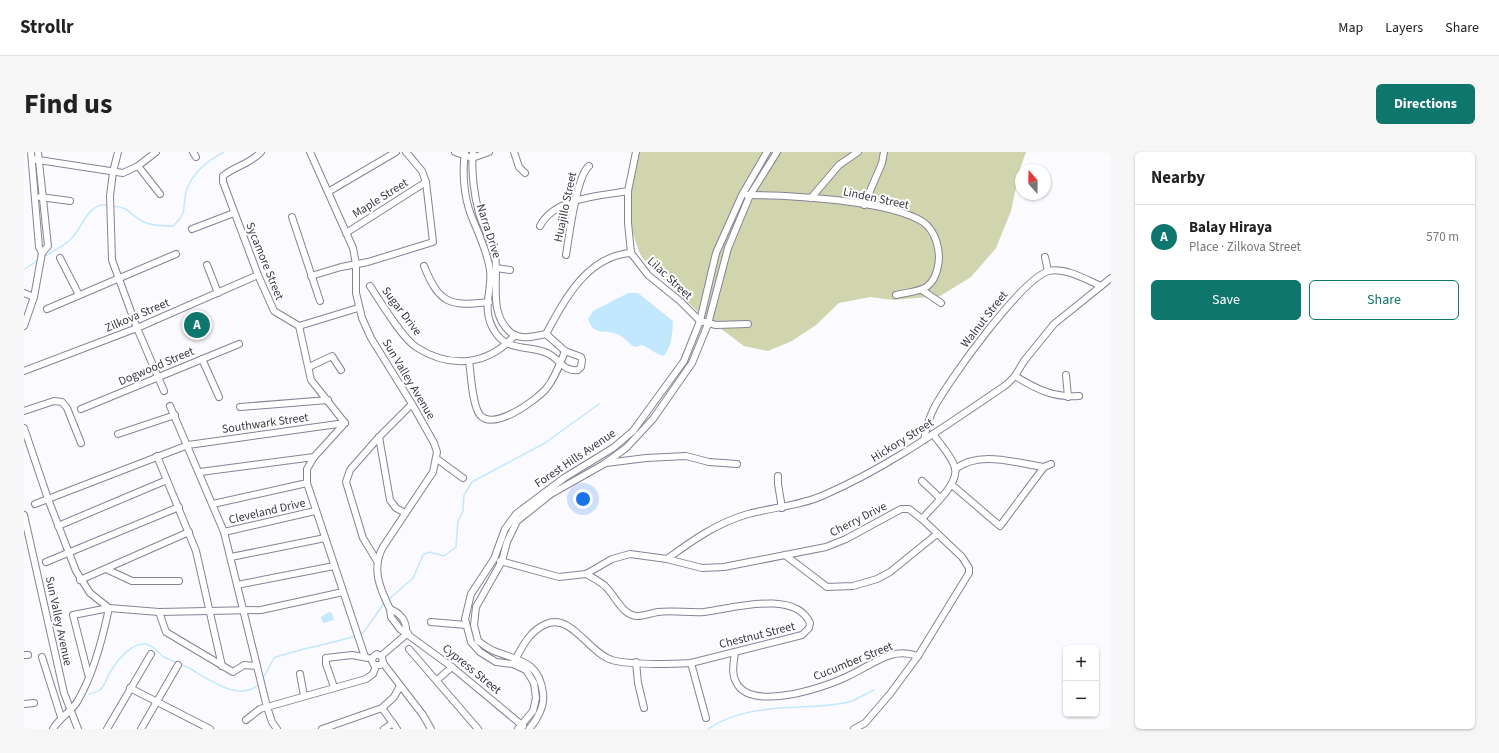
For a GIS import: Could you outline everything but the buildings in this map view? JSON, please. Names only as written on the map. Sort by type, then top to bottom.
[{"type":"street","points":[[31,152],[35,160],[42,198],[48,246],[42,254]]},
{"type":"street","points":[[24,326],[34,297],[41,268],[42,254],[39,247],[35,196],[35,160],[38,152]]},
{"type":"street","points":[[118,152],[113,172],[109,209],[112,260],[137,328],[164,391]]},
{"type":"street","points":[[35,160],[123,173],[138,166],[156,152]]},
{"type":"street","name":"Sycamore Street","points":[[261,152],[253,161],[229,172],[224,176],[223,182],[258,275],[274,311],[299,326]]},
{"type":"street","name":"Sun Valley Avenue","points":[[310,152],[353,248],[356,264],[358,308],[371,338],[412,404],[434,444],[437,459]]},
{"type":"street","points":[[328,192],[396,152]]},
{"type":"street","points":[[312,276],[368,262],[433,242],[426,182],[422,171],[406,152]]},
{"type":"street","points":[[455,152],[473,155],[489,152]]},
{"type":"street","points":[[514,152],[519,167],[525,173]]},
{"type":"street","name":"Lilac Street","points":[[636,152],[628,190],[628,223],[631,253],[648,275],[680,301],[700,321]]},
{"type":"street","name":"Forest Hills Avenue","points":[[521,727],[533,711],[536,698],[534,683],[526,670],[513,664],[496,662],[480,652],[471,642],[465,619],[471,594],[494,559],[505,530],[516,514],[564,478],[599,458],[633,431],[661,395],[684,361],[700,321],[716,253],[742,194],[767,152]]},
{"type":"street","name":"Forest Hills Avenue","points":[[529,729],[537,719],[543,697],[541,682],[534,669],[517,658],[492,650],[478,641],[474,625],[476,607],[502,561],[507,542],[517,521],[551,494],[604,464],[626,448],[653,419],[692,363],[708,324],[728,248],[750,195],[777,152]]},
{"type":"street","points":[[811,198],[838,165],[858,152]]},
{"type":"street","points":[[864,205],[882,163],[884,152]]},
{"type":"street","name":"Narra Drive","points":[[465,154],[464,177],[471,213],[487,254],[490,272],[486,302],[494,331],[501,340],[507,344]]},
{"type":"street","name":"Narra Drive","points":[[473,155],[479,212],[495,254],[495,301],[503,323],[515,335]]},
{"type":"street","points":[[138,166],[160,194]]},
{"type":"street","name":"Huajillo Street","points":[[566,256],[575,201],[584,170],[589,166]]},
{"type":"street","name":"Maple Street","points":[[346,232],[426,182]]},
{"type":"street","points":[[540,226],[548,214],[575,201],[592,196],[607,195],[628,190]]},
{"type":"street","name":"Linden Street","points":[[742,194],[811,198],[864,205],[902,213],[923,222],[930,230],[938,245],[939,263],[936,276],[931,284],[922,290]]},
{"type":"street","points":[[35,196],[70,201]]},
{"type":"street","points":[[192,229],[234,213]]},
{"type":"street","points":[[292,217],[320,301]]},
{"type":"street","points":[[546,334],[559,309],[584,275],[596,265],[608,258],[620,254],[631,253]]},
{"type":"street","points":[[47,308],[176,254]]},
{"type":"street","points":[[1046,257],[1048,272],[1064,272],[1101,286]]},
{"type":"street","points":[[60,258],[79,295]]},
{"type":"street","points":[[207,265],[218,293]]},
{"type":"street","points":[[424,266],[432,284],[442,297],[452,302],[461,304],[495,301]]},
{"type":"street","points":[[496,268],[510,270]]},
{"type":"street","name":"Walnut Street","points":[[924,440],[935,406],[962,366],[1014,297],[1034,279],[1048,272]]},
{"type":"street","name":"Zilkova Street","points":[[24,371],[137,328],[258,275]]},
{"type":"street","name":"Hickory Street","points":[[666,559],[723,522],[750,514],[782,508],[815,499],[872,471],[924,440],[1006,385],[1015,376],[1024,361],[1054,324],[1111,278]]},
{"type":"street","name":"Sugar Drive","points":[[370,286],[390,316],[415,347],[448,362],[469,361],[492,354],[507,344],[515,335]]},
{"type":"street","points":[[896,295],[922,290],[941,303]]},
{"type":"street","points":[[24,293],[34,297]]},
{"type":"street","points":[[358,308],[299,326],[311,380],[345,423],[314,457],[307,469],[307,482],[315,511],[365,657]]},
{"type":"street","points":[[700,321],[708,324],[748,324]]},
{"type":"street","points":[[515,335],[536,336],[546,334]]},
{"type":"street","points":[[507,344],[545,352],[554,357],[560,364],[574,370],[578,370],[582,364],[581,357],[565,351],[546,334]]},
{"type":"street","points":[[532,349],[536,336]]},
{"type":"street","points":[[545,352],[552,340]]},
{"type":"street","name":"Dogwood Street","points":[[81,409],[238,344]]},
{"type":"street","points":[[469,361],[478,409],[485,419],[492,420],[501,418],[519,410],[545,389],[560,364],[565,351]]},
{"type":"street","points":[[308,367],[332,356],[341,370]]},
{"type":"street","points":[[202,359],[219,397]]},
{"type":"street","points":[[1066,375],[1068,397]]},
{"type":"street","points":[[1015,376],[1043,392],[1068,397],[1079,396]]},
{"type":"street","points":[[240,407],[328,400]]},
{"type":"street","points":[[24,411],[54,401],[62,402],[67,408],[81,443]]},
{"type":"street","points":[[407,632],[400,628],[393,620],[378,574],[377,561],[363,538],[346,482],[350,470],[379,437],[412,404]]},
{"type":"street","points":[[170,406],[200,472],[224,532],[261,685],[272,722],[277,729]]},
{"type":"street","points":[[118,434],[175,415]]},
{"type":"street","name":"Southwark Street","points":[[35,504],[188,445],[345,423]]},
{"type":"street","points":[[24,428],[26,445],[80,580],[90,592],[109,608]]},
{"type":"street","points":[[922,519],[952,484],[955,469],[949,456],[933,434]]},
{"type":"street","points":[[379,437],[390,500],[396,508],[405,513]]},
{"type":"street","points":[[157,456],[189,532],[200,568],[222,666]]},
{"type":"street","points":[[599,458],[604,464],[646,458],[686,456],[709,462],[737,464]]},
{"type":"street","points":[[200,472],[314,457]]},
{"type":"street","points":[[955,469],[970,460],[982,458],[1044,467]]},
{"type":"street","points":[[377,561],[405,513],[433,472],[437,459],[463,478]]},
{"type":"street","points":[[952,484],[1000,526],[1044,467],[1050,464]]},
{"type":"street","points":[[778,476],[778,488],[782,508]]},
{"type":"street","points":[[58,526],[167,480]]},
{"type":"street","points":[[922,481],[940,498]]},
{"type":"street","points":[[213,504],[307,482]]},
{"type":"street","points":[[46,562],[179,507]]},
{"type":"street","name":"Cherry Drive","points":[[494,559],[559,577],[586,574],[620,556],[630,554],[666,559],[702,568],[724,567],[826,547],[846,539],[901,509],[908,509],[922,519],[962,558],[969,568],[969,573],[918,656],[874,714],[859,728]]},
{"type":"street","name":"Cleveland Drive","points":[[224,532],[315,511]]},
{"type":"street","name":"Sun Valley Avenue","points":[[24,515],[64,693],[78,729]]},
{"type":"street","points":[[80,580],[189,532]]},
{"type":"street","points":[[785,555],[827,586],[853,586],[877,579],[890,572],[938,534]]},
{"type":"street","points":[[231,557],[325,538]]},
{"type":"street","points":[[237,585],[334,566]]},
{"type":"street","points":[[106,569],[132,581],[179,581]]},
{"type":"street","name":"Chestnut Street","points":[[513,664],[531,633],[550,622],[560,621],[568,625],[596,651],[611,659],[636,662],[691,663],[802,635],[809,628],[810,623],[803,613],[795,609],[759,603],[706,611],[663,612],[637,616],[625,611],[606,587],[586,574]]},
{"type":"street","points":[[88,674],[73,615],[109,608],[159,612],[261,610],[343,592]]},
{"type":"street","points":[[389,607],[400,615],[406,624],[407,632]]},
{"type":"street","points":[[52,729],[61,717],[70,711],[80,697],[103,637],[109,608]]},
{"type":"street","points":[[159,612],[166,632],[222,666],[233,672],[244,665],[258,670]]},
{"type":"street","points":[[431,622],[466,625]]},
{"type":"street","points":[[381,656],[407,632]]},
{"type":"street","name":"Cypress Street","points":[[407,632],[452,667],[521,727]]},
{"type":"street","points":[[409,649],[478,729]]},
{"type":"street","name":"Cucumber Street","points":[[735,652],[733,675],[736,683],[741,689],[757,696],[798,693],[825,685],[891,655],[905,652],[918,656]]},
{"type":"street","points":[[107,729],[151,654]]},
{"type":"street","points":[[372,659],[377,654],[381,656]]},
{"type":"street","points":[[334,687],[326,664],[326,658],[352,655],[372,659]]},
{"type":"street","points":[[381,656],[383,662],[423,715],[431,729]]},
{"type":"street","points":[[42,657],[61,717]]},
{"type":"street","points":[[372,659],[376,666]]},
{"type":"street","points":[[246,720],[255,712],[267,707],[366,679],[373,674],[376,666],[383,662]]},
{"type":"street","points":[[636,662],[638,683],[644,708]]},
{"type":"street","points":[[691,663],[706,718]]},
{"type":"street","points":[[144,728],[178,666]]},
{"type":"street","points":[[437,680],[452,667]]},
{"type":"street","points":[[300,674],[304,696]]},
{"type":"street","points":[[326,728],[382,708],[394,697],[400,686]]},
{"type":"street","points":[[130,688],[210,729]]},
{"type":"street","points":[[24,704],[34,703]]},
{"type":"street","points":[[382,708],[395,726],[384,729]]},
{"type":"green space","points":[[640,152],[1026,152],[1022,164],[1015,164],[1015,192],[1011,211],[996,248],[971,277],[940,296],[893,300],[870,297],[839,303],[816,325],[792,341],[768,351],[744,346],[697,311],[650,267],[640,254],[632,231],[632,184]]},
{"type":"water","points":[[628,293],[638,293],[673,321],[671,343],[664,356],[642,345],[635,347],[619,335],[597,330],[590,325],[588,319],[593,311]]},
{"type":"water","points":[[329,612],[332,613],[334,620],[323,623],[321,617]]},
{"type":"waterway","points":[[112,206],[123,208],[145,223],[173,226],[183,214],[186,192],[192,179],[206,163],[224,152]]},
{"type":"waterway","points":[[43,257],[70,240],[90,212],[101,205],[108,205]]},
{"type":"waterway","points":[[25,269],[38,260]]},
{"type":"waterway","points":[[388,600],[413,578],[423,555],[429,552],[444,556],[456,547],[458,521],[463,511],[464,495],[472,482],[545,443],[599,404]]},
{"type":"waterway","points":[[359,635],[363,633],[385,602]]},
{"type":"waterway","points":[[262,680],[274,658],[355,636]]},
{"type":"waterway","points":[[89,694],[100,690],[110,672],[122,656],[130,649],[140,644],[148,645],[164,657],[189,668],[214,683],[233,690],[243,691],[252,689],[260,683]]},
{"type":"waterway","points":[[708,729],[740,714],[776,708],[839,704],[852,701],[874,690]]},
{"type":"place","name":"Balay Hiraya","points":[[197,325]]}]
